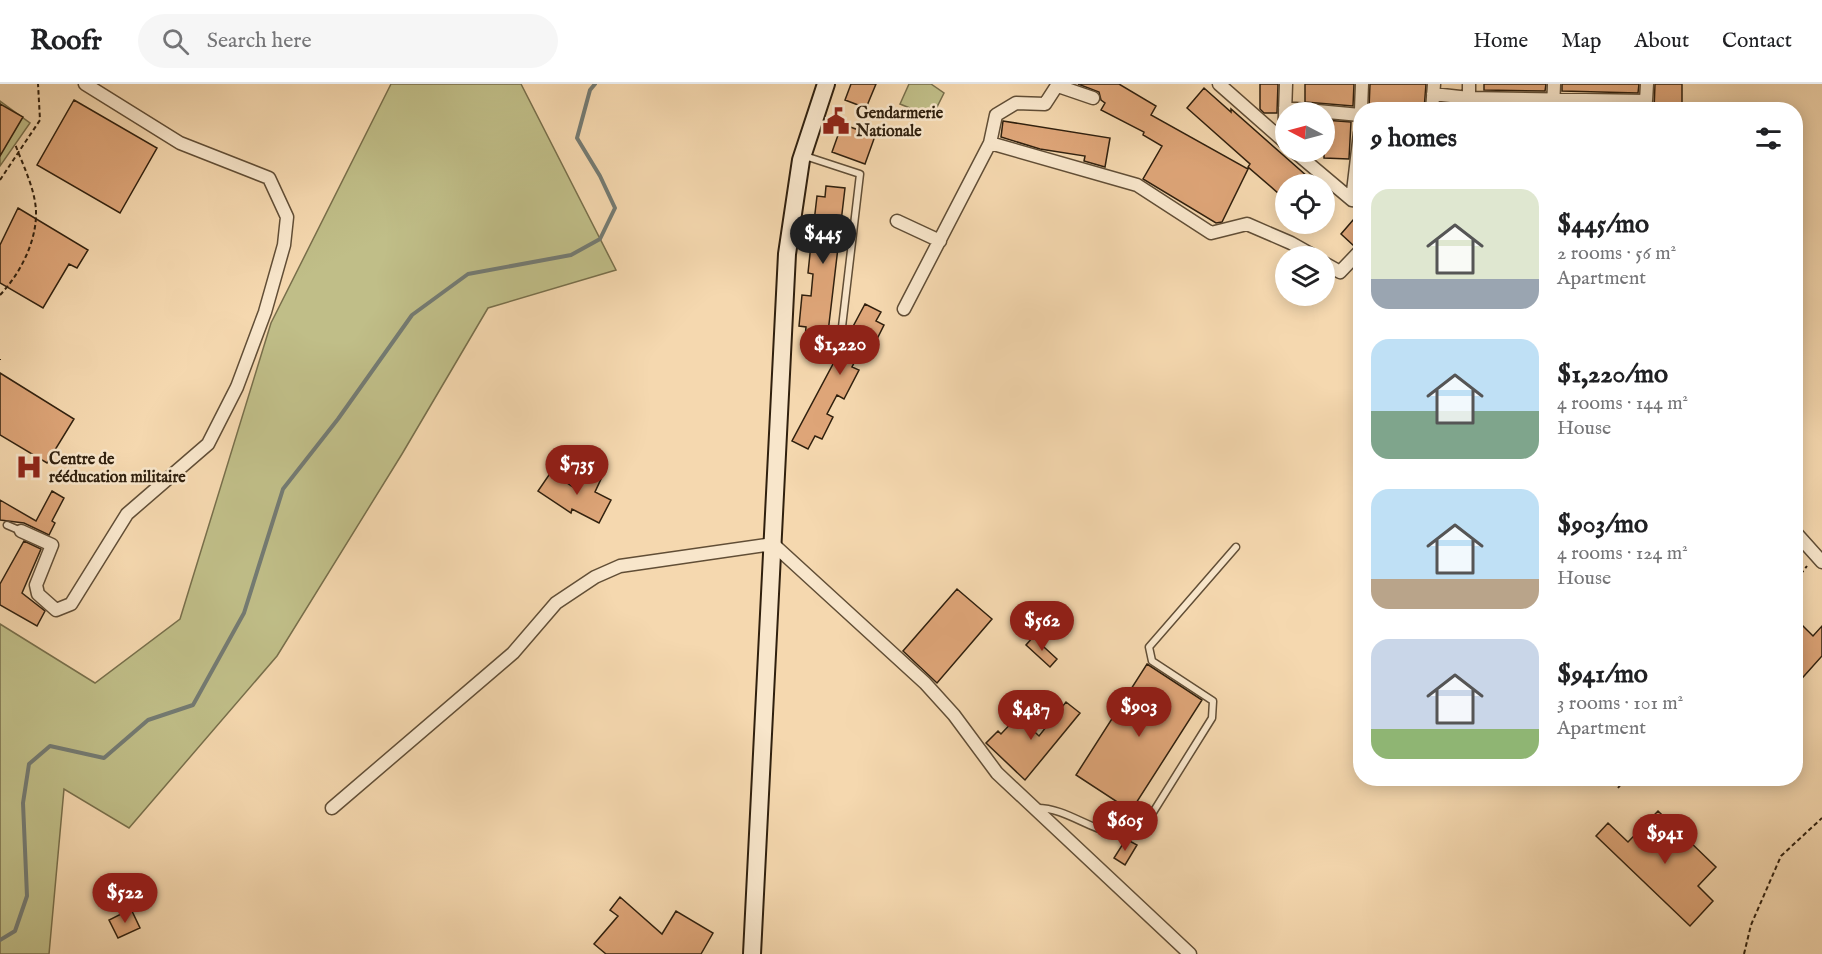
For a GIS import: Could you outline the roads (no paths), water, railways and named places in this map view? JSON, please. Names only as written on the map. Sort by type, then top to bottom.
[{"type":"main road","points":[[752,954],[787,254],[803,155],[826,84]]},
{"type":"street","points":[[21,531],[52,546],[36,585],[38,594],[56,610],[71,604],[127,514],[208,444],[237,387],[266,312],[284,245],[286,217],[269,178],[180,143],[85,84]]},
{"type":"street","points":[[1219,84],[1275,134]]},
{"type":"street","points":[[1285,102],[1286,84]]},
{"type":"street","points":[[1361,102],[1362,84]]},
{"type":"street","points":[[1469,84],[1469,98]]},
{"type":"street","points":[[1553,102],[1554,84]]},
{"type":"street","points":[[1639,102],[1646,101],[1647,84]]},
{"type":"street","points":[[904,309],[990,143],[996,115],[1016,103],[1045,104],[1058,85],[1093,98]]},
{"type":"street","points":[[1433,89],[1494,102]]},
{"type":"street","points":[[1335,113],[1353,114]]},
{"type":"street","points":[[990,143],[1137,185],[1210,233],[1247,224],[1296,246]]},
{"type":"street","points":[[1307,162],[1353,199]]},
{"type":"street","points":[[897,221],[940,241]]},
{"type":"street","points":[[1335,269],[1340,272],[1353,258]]},
{"type":"street","points":[[1803,541],[1819,559]]},
{"type":"street","points":[[332,808],[513,653],[556,603],[595,577],[620,566],[774,544],[925,683],[954,715],[998,773],[1190,954]]},
{"type":"lane","points":[[803,155],[860,174],[842,327]]},
{"type":"lane","points":[[8,525],[21,531]]},
{"type":"lane","points":[[1036,808],[1063,812],[1108,834],[1123,835],[1142,830],[1212,718],[1215,707],[1213,700],[1152,661],[1149,647],[1236,548]]},
{"type":"waterway","points":[[0,940],[15,931],[27,896],[23,803],[29,764],[50,746],[104,758],[148,720],[193,705],[244,613],[283,489],[338,419],[412,315],[468,274],[571,255],[600,239],[615,208],[600,176],[577,138],[590,90],[595,84]]},
{"type":"place","name":"Gendarmerie Nationale","points":[[836,121]]},
{"type":"place","name":"Centre de rééducation militaire","points":[[29,467]]}]
